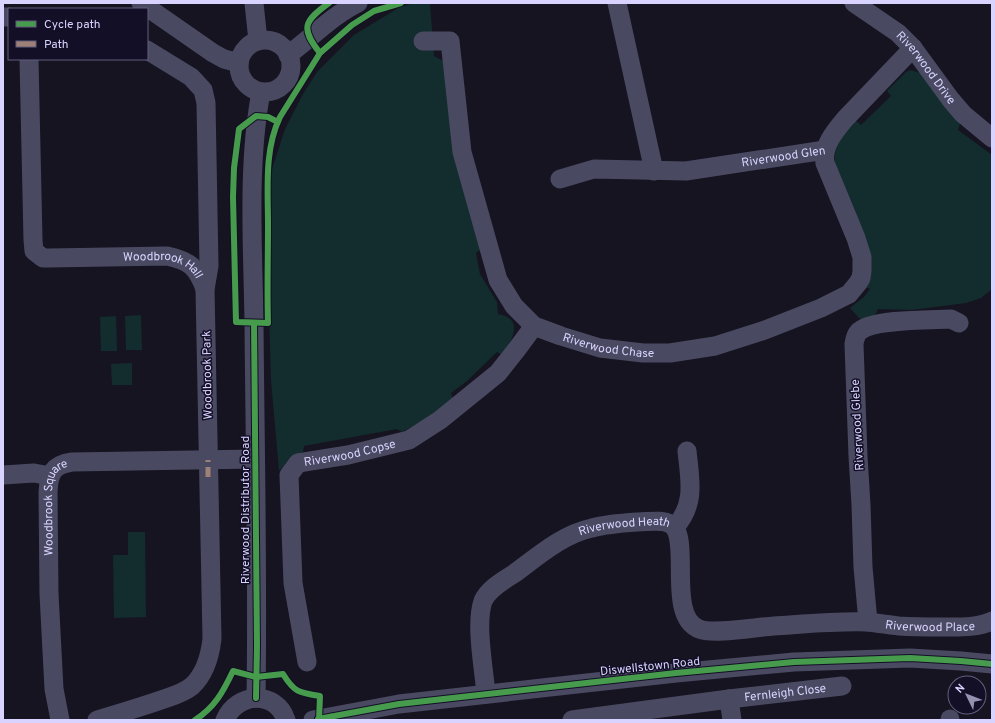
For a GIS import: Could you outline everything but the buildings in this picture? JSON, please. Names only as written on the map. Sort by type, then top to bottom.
[{"type":"street","points":[[141,3],[213,53],[224,59],[239,64]]},
{"type":"street","points":[[254,3],[258,41]]},
{"type":"street","points":[[288,55],[329,22],[351,6],[358,3]]},
{"type":"street","points":[[617,3],[654,171]]},
{"type":"street","name":"Riverwood Drive","points":[[854,3],[891,28],[913,48],[946,94],[963,114],[992,138]]},
{"type":"street","points":[[258,41],[267,41],[276,43],[283,48],[288,55],[291,69],[284,83],[278,89],[270,92],[261,92],[253,90],[242,79],[239,71],[239,64],[245,49],[251,44],[258,41]]},
{"type":"street","name":"Riverwood Chase","points":[[423,41],[450,41],[462,152],[498,280],[514,306],[534,326],[600,348],[643,353],[670,353],[715,346],[765,330],[849,294],[861,278],[862,263],[858,244],[825,163],[825,150]]},
{"type":"street","name":"Riverwood Glen","points":[[560,179],[594,169],[686,171],[825,150],[837,129],[845,119],[913,48]]},
{"type":"street","name":"Woodbrook Hall","points":[[148,51],[191,77],[202,90],[206,104],[209,266],[205,290]]},
{"type":"street","name":"Woodbrook Hall","points":[[29,60],[34,251],[43,258],[167,256],[176,258],[184,260],[193,266],[202,279],[205,290]]},
{"type":"street","name":"Riverwood Distributor Road","points":[[256,698],[256,460],[252,203],[256,122],[261,92]]},
{"type":"street","name":"Woodbrook Park","points":[[97,720],[183,692],[191,687],[203,671],[210,651],[212,639],[205,290]]},
{"type":"street","name":"Riverwood Glebe","points":[[868,622],[863,567],[856,413],[854,344],[856,337],[859,331],[882,323],[951,319],[959,323]]},
{"type":"street","name":"Riverwood Copse","points":[[306,662],[293,583],[289,475],[298,462],[348,455],[409,440],[440,420],[498,372],[534,326]]},
{"type":"street","points":[[675,526],[684,514],[690,498],[687,451]]},
{"type":"street","name":"Woodbrook Square","points":[[60,720],[54,689],[49,594],[48,485],[50,476],[58,466],[64,463],[72,462],[208,468],[256,460]]},
{"type":"street","points":[[3,475],[34,473],[50,476]]},
{"type":"street","name":"Riverwood Heath","points":[[486,694],[479,622],[483,601],[489,592],[555,544],[573,534],[591,528],[658,522],[668,522],[675,526],[679,540],[681,596],[684,614],[691,625],[700,630],[713,632],[756,627],[868,622]]},
{"type":"street","name":"Riverwood Place","points":[[868,622],[900,626],[965,627],[986,624],[992,621]]},
{"type":"street","name":"Diswellstown Road","points":[[313,720],[399,704],[676,673],[794,662],[910,658],[992,664]]},
{"type":"street","name":"Fernleigh Close","points":[[572,720],[729,699],[842,686]]},
{"type":"street","points":[[225,720],[235,705],[245,700],[256,698],[267,700],[277,705],[284,714],[286,720]]},
{"type":"street","name":"Fernleigh Close","points":[[729,699],[732,720]]},
{"type":"green space","points":[[413,3],[430,3],[434,56],[447,63],[483,248],[476,253],[480,274],[497,302],[498,314],[511,320],[514,325],[514,331],[510,343],[503,355],[497,352],[467,381],[451,393],[453,399],[423,421],[402,432],[397,429],[304,446],[303,452],[291,457],[279,471],[271,380],[267,242],[268,181],[285,129],[303,94],[317,72],[354,35],[400,7]]},
{"type":"green space","points":[[910,70],[921,73],[959,122],[960,124],[958,130],[992,155],[992,289],[981,298],[966,303],[912,310],[878,309],[875,315],[861,320],[850,308],[864,297],[870,289],[865,287],[835,166],[835,152],[839,141],[855,120],[861,125],[891,96],[887,91],[906,72]]},
{"type":"green space","points":[[141,315],[142,350],[126,350],[125,316]]},
{"type":"green space","points":[[116,316],[117,351],[101,351],[100,317]]},
{"type":"green space","points":[[132,363],[132,385],[112,385],[111,364]]},
{"type":"green space","points":[[128,532],[145,532],[146,617],[114,618],[113,555],[128,555]]},
{"type":"marked path","points":[[208,460],[208,477]]},
{"type":"cycle path","points":[[320,53],[309,37],[307,31],[308,25],[314,15],[329,3]]},
{"type":"cycle path","points":[[278,122],[268,117],[256,116],[239,129],[234,168],[233,197],[236,322],[268,323],[268,170],[271,143],[280,117],[320,53],[352,25],[374,11],[401,3]]},
{"type":"cycle path","points":[[254,323],[257,646],[256,698]]},
{"type":"cycle path","points":[[318,719],[399,704],[676,673],[794,662],[910,658],[992,664]]},
{"type":"cycle path","points":[[195,720],[208,710],[218,698],[233,671],[256,677],[283,674],[290,685],[298,691],[320,696],[319,720]]}]
